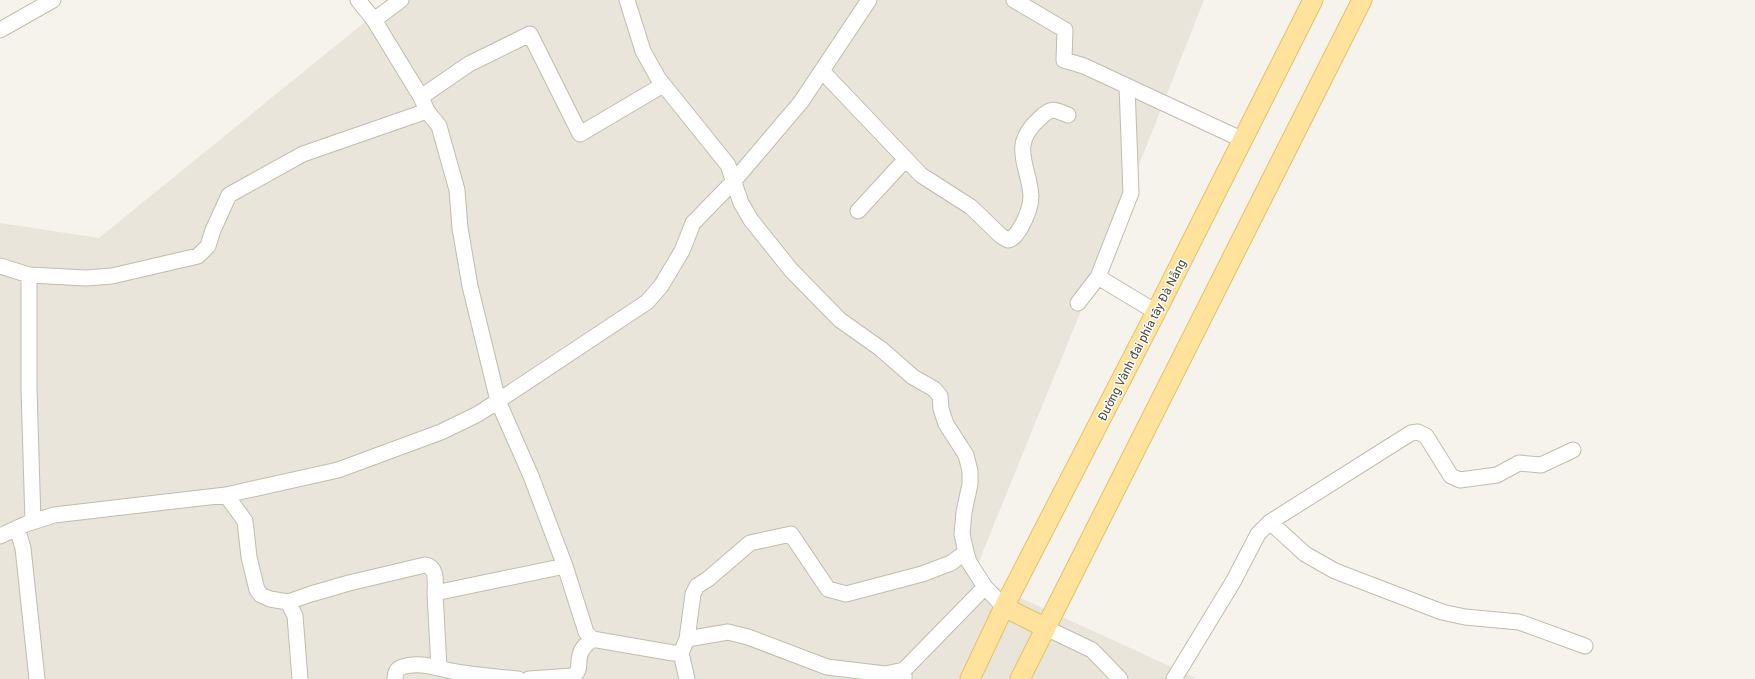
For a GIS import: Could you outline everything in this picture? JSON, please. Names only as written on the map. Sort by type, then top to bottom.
[{"type":"main road","name":"Đường Vành đai phía tây Đà Nẵng","points":[[970,679],[1004,607],[1156,312],[1313,0]]},
{"type":"main road","points":[[1020,679],[1362,0]]},
{"type":"main road","points":[[1004,607],[1046,628]]},
{"type":"street","points":[[0,30],[53,0]]},
{"type":"street","points":[[358,0],[374,20],[421,97],[427,111],[439,126],[457,190],[460,228],[470,286],[498,401],[531,476],[565,566],[586,632],[592,639],[673,653],[681,653]]},
{"type":"street","points":[[374,20],[401,0]]},
{"type":"street","points":[[627,0],[643,51],[658,78],[728,165],[741,203],[751,220],[791,270],[840,320],[882,349],[913,377],[934,389],[940,396],[941,409],[946,424],[966,455],[970,471],[970,484],[964,512],[962,534],[969,562],[985,588],[1004,607]]},
{"type":"street","points":[[0,536],[17,528],[54,515],[226,495],[338,470],[441,432],[478,414],[647,302],[661,286],[682,251],[693,223],[733,182],[801,102],[870,0]]},
{"type":"street","points":[[1014,0],[1033,5],[1065,30],[1064,60],[1084,66],[1243,140]]},
{"type":"street","points":[[421,97],[469,64],[530,34],[580,134],[664,85]]},
{"type":"street","points":[[822,71],[905,160],[921,175],[971,207],[1001,236],[1008,240],[1012,238],[1027,217],[1030,207],[1030,188],[1022,158],[1022,148],[1028,131],[1046,112],[1054,109],[1068,115]]},
{"type":"street","points":[[1078,303],[1098,277],[1131,193],[1127,86]]},
{"type":"street","points":[[0,266],[29,275],[86,278],[112,276],[198,256],[208,246],[213,230],[229,195],[303,154],[427,111]]},
{"type":"street","points":[[858,211],[905,160]]},
{"type":"street","points":[[29,275],[33,522]]},
{"type":"street","points":[[1098,277],[1156,312]]},
{"type":"street","points":[[1174,679],[1233,582],[1258,534],[1270,522],[1415,431],[1426,436],[1451,476],[1460,480],[1497,475],[1519,463],[1541,465],[1573,450]]},
{"type":"street","points":[[226,495],[245,521],[249,557],[257,590],[261,595],[270,599],[288,602],[349,583],[425,565],[432,568],[435,573],[439,668]]},
{"type":"street","points":[[1270,522],[1305,554],[1335,571],[1442,612],[1465,617],[1519,622],[1585,646]]},
{"type":"street","points":[[17,528],[23,548],[37,679]]},
{"type":"street","points":[[687,679],[681,653],[687,639],[692,594],[696,586],[708,579],[742,548],[750,543],[791,534],[828,589],[846,594],[922,574],[951,563],[966,552]]},
{"type":"street","points":[[435,593],[565,566]]},
{"type":"street","points":[[687,639],[728,632],[748,637],[827,667],[904,675],[985,588]]},
{"type":"street","points":[[288,602],[295,616],[300,679]]},
{"type":"street","points":[[1046,628],[1092,650],[1120,679]]},
{"type":"street","points":[[529,679],[573,676],[578,672],[580,667],[579,656],[582,648],[592,639]]},
{"type":"street","points":[[395,679],[396,671],[402,666],[421,665],[461,673],[518,679]]},
{"type":"shaded area","points":[[392,0],[1204,0],[1102,259],[973,576],[1198,679],[0,679],[0,223],[99,238]]}]
